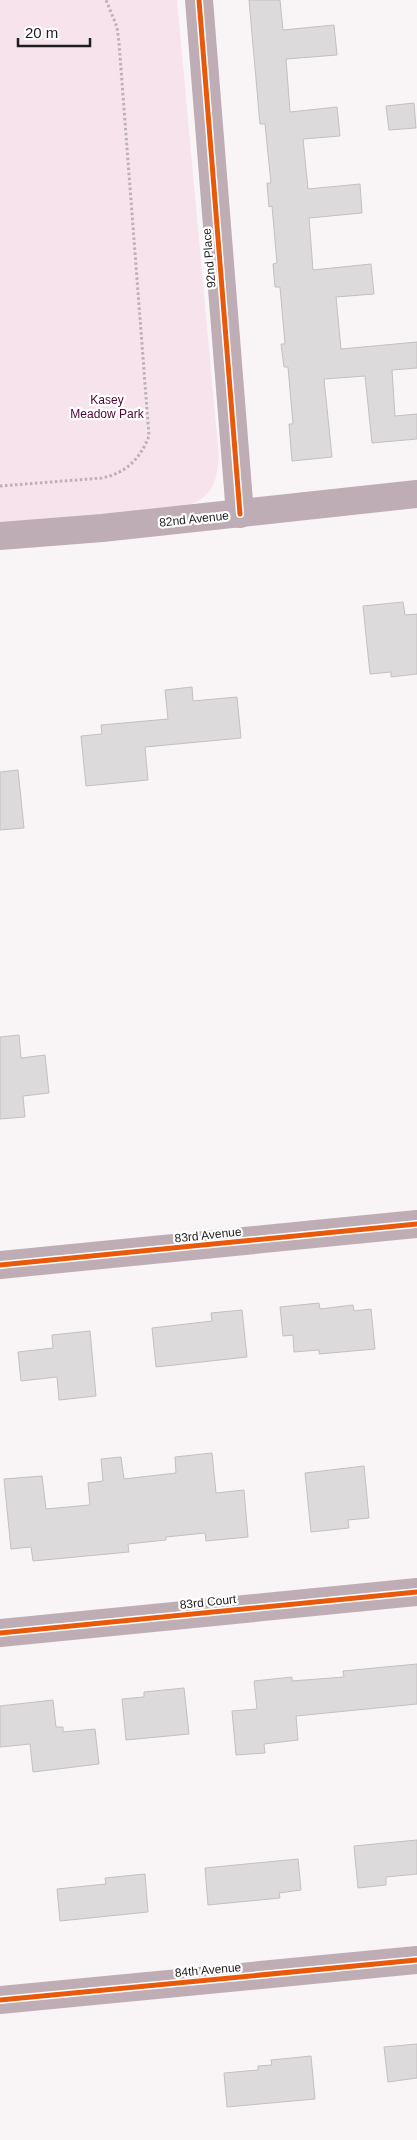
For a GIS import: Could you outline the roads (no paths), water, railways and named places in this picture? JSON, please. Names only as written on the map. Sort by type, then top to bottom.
[{"type":"street","name":"92nd Place","points":[[198,0],[240,514]]},
{"type":"street","name":"82nd Avenue","points":[[0,536],[102,528],[417,494]]},
{"type":"street","name":"83rd Avenue","points":[[0,1265],[417,1224]]},
{"type":"street","name":"83rd Court","points":[[0,1633],[417,1592]]},
{"type":"street","name":"84th Avenue","points":[[0,2000],[417,1960]]},
{"type":"park label","name":"Kasey Meadow Park","points":[[107,407]]}]
